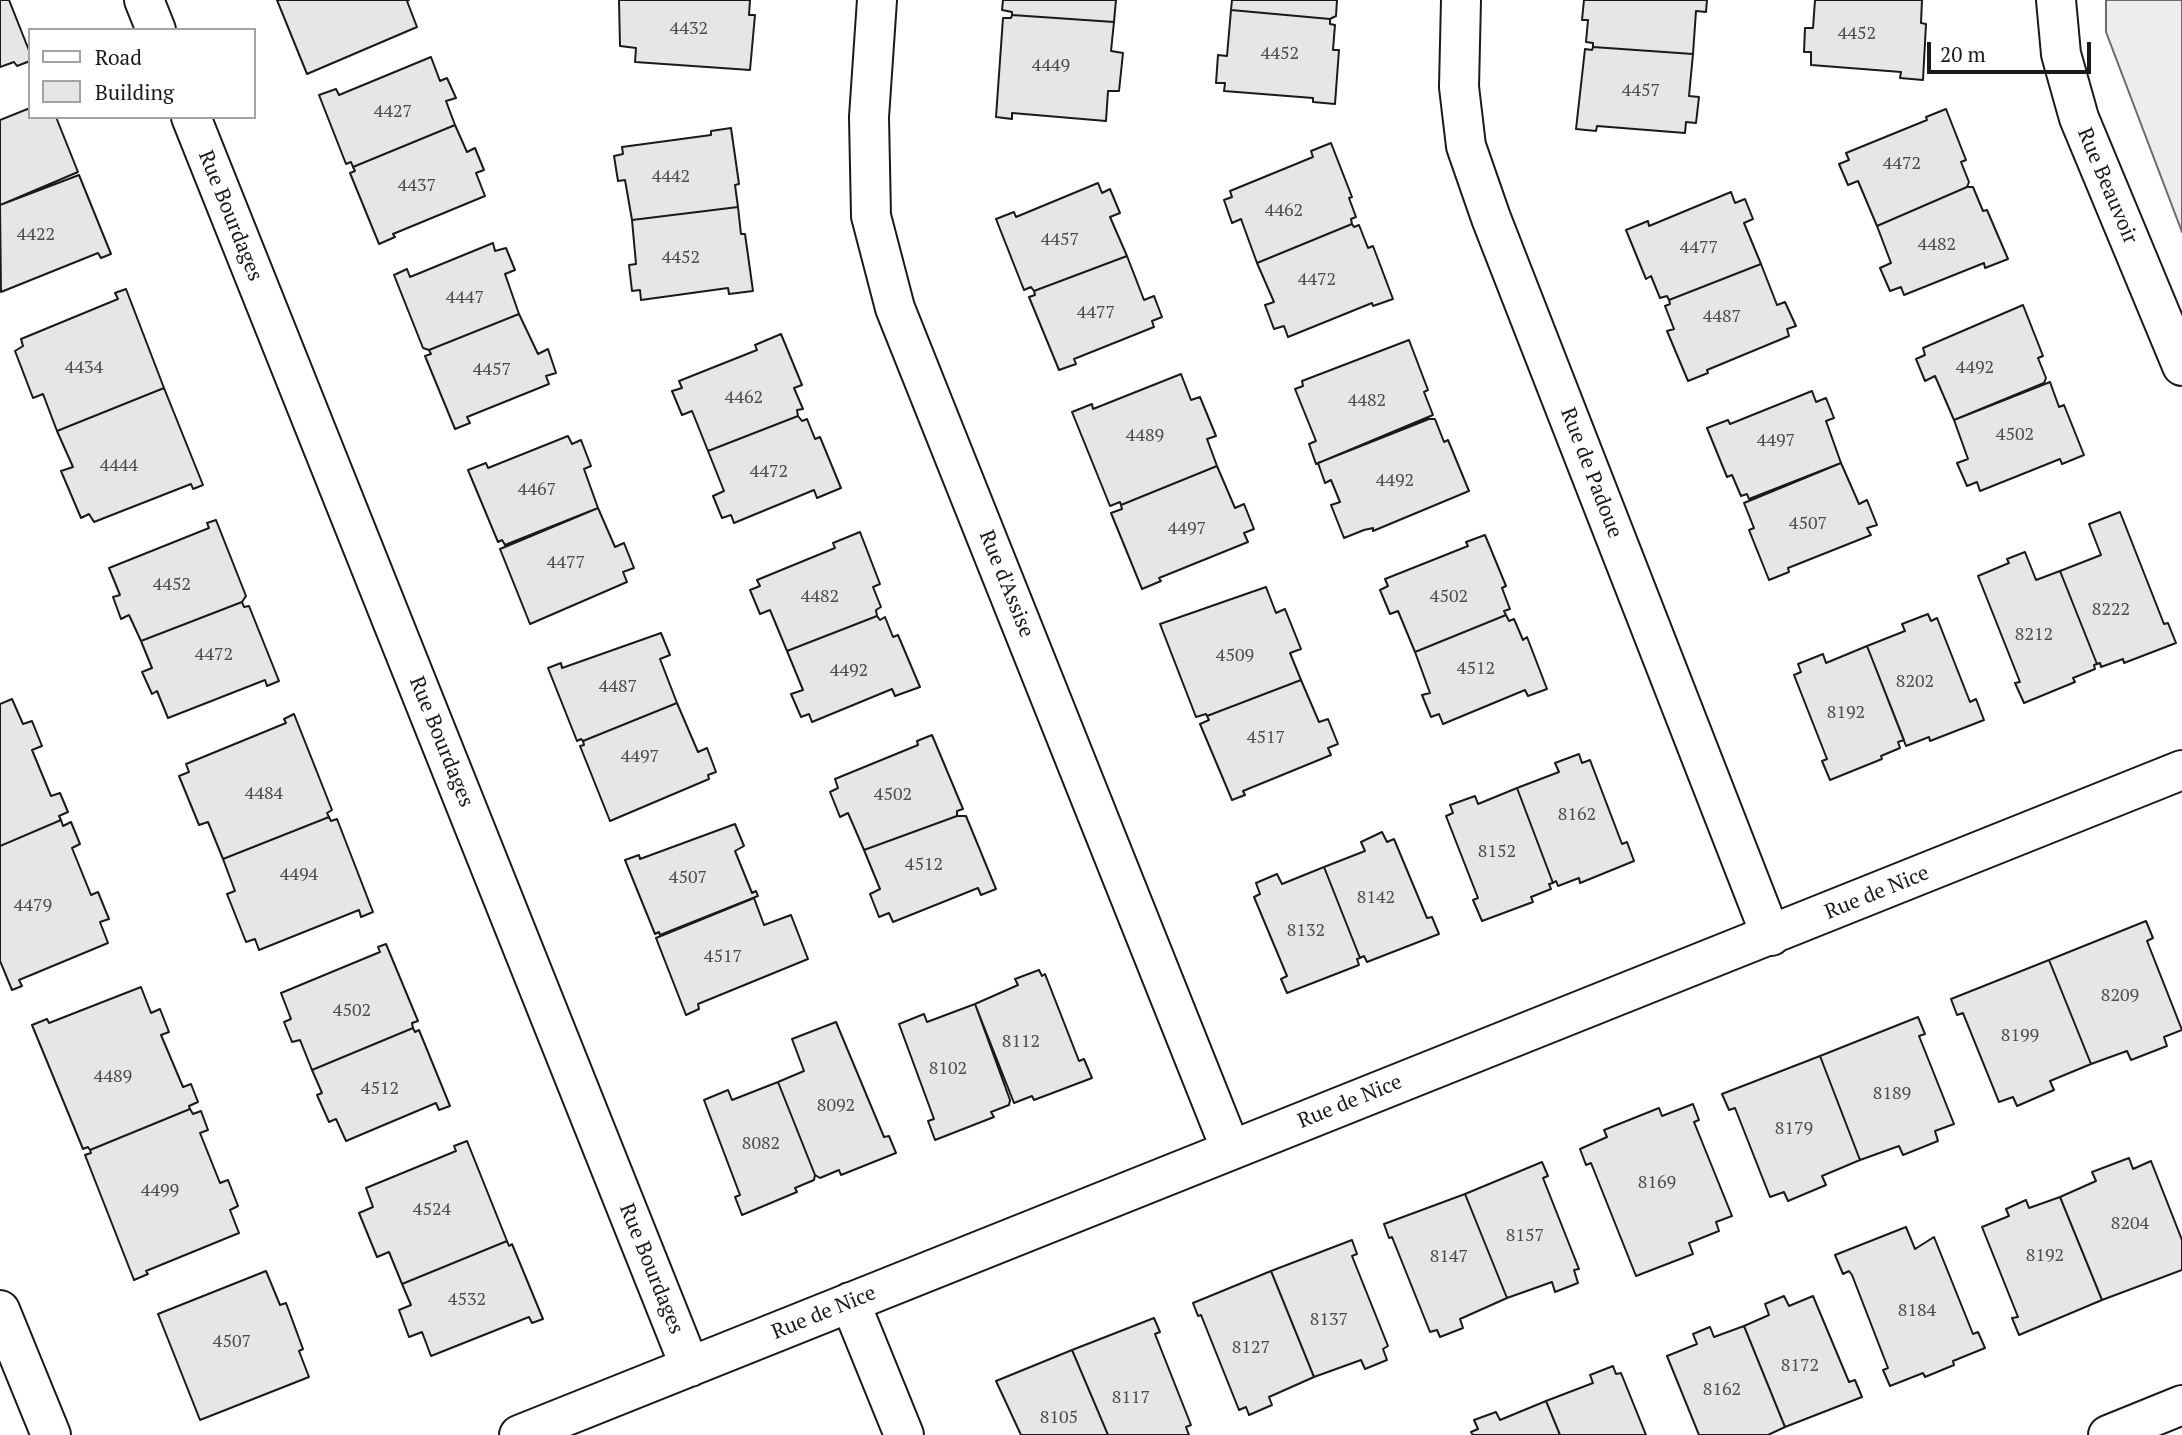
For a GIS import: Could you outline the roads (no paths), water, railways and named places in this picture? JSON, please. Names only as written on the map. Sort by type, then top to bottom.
[{"type":"street","points":[[144,0],[155,28]]},
{"type":"street","name":"Rue d'Assise","points":[[877,0],[869,117],[871,216],[895,308],[1231,1150]]},
{"type":"street","name":"Rue de Padoue","points":[[1461,0],[1459,87],[1466,146],[1491,218],[1771,936]]},
{"type":"street","name":"Rue Beauvoir","points":[[2056,0],[2061,54],[2079,118],[2182,366]]},
{"type":"street","name":"Rue Bourdages","points":[[192,119],[690,1367]]},
{"type":"street","name":"Rue de Nice","points":[[519,1435],[2182,770]]},
{"type":"street","points":[[850,1302],[904,1435]]},
{"type":"street","points":[[0,1310],[51,1435]]},
{"type":"street","points":[[2108,1435],[2182,1405]]}]
